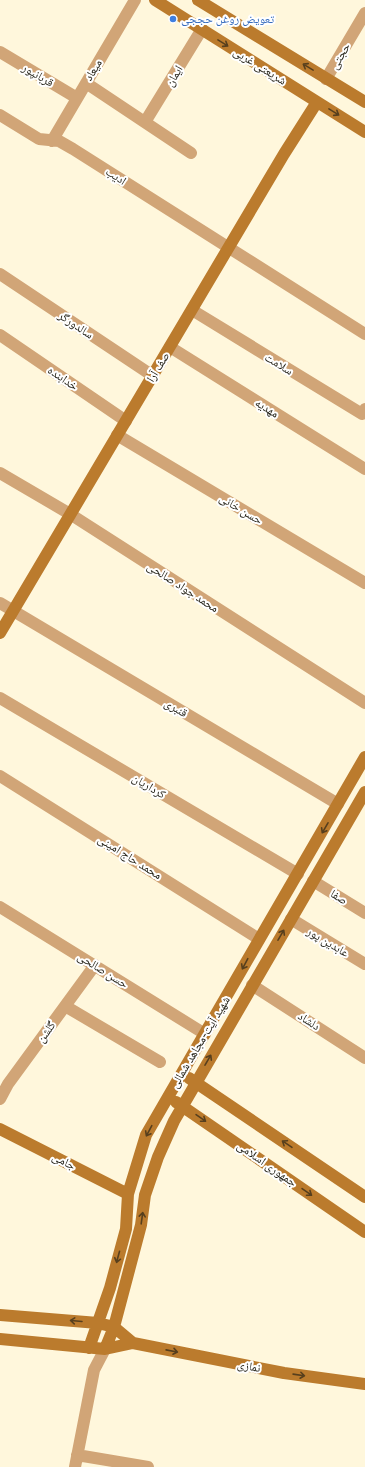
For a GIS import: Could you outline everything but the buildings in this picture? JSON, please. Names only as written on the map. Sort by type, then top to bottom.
[{"type":"street","name":"میعاد","points":[[52,140],[135,0]]},
{"type":"street","name":"شریعتی غربی","points":[[155,0],[365,132]]},
{"type":"street","name":"شریعتی غربی","points":[[198,0],[365,102]]},
{"type":"street","name":"حجتی","points":[[326,78],[365,13]]},
{"type":"street","name":"ایمان","points":[[145,122],[202,29]]},
{"type":"street","name":"قربانپور","points":[[0,52],[77,98]]},
{"type":"street","points":[[86,83],[191,153]]},
{"type":"street","name":"صف آرا","points":[[0,633],[317,102]]},
{"type":"street","name":"ادیب","points":[[0,115],[39,139],[59,141],[73,148],[365,334]]},
{"type":"street","name":"سالدورگر","points":[[0,274],[153,376]]},
{"type":"street","name":"سلامت","points":[[192,310],[362,414],[365,409]]},
{"type":"street","name":"خدابنده","points":[[0,335],[126,421]]},
{"type":"street","name":"مهدیه","points":[[170,347],[365,469]]},
{"type":"street","name":"حسن خانی","points":[[117,436],[365,583]]},
{"type":"street","name":"محمد جواد صالحی","points":[[0,473],[70,514],[365,703]]},
{"type":"street","name":"قنبری","points":[[0,603],[338,804]]},
{"type":"street","name":"کرداریان","points":[[0,698],[298,874]]},
{"type":"street","name":"شهید آیت-مجاهد شمالی","points":[[89,1348],[110,1288],[126,1229],[128,1194],[146,1135],[365,757]]},
{"type":"street","name":"محمد حاج امینی","points":[[0,776],[259,939]]},
{"type":"street","name":"شهید آیت-مجاهد شمالی","points":[[105,1349],[114,1327],[142,1225],[146,1195],[158,1157],[174,1121],[364,794]]},
{"type":"street","name":"صفا","points":[[313,881],[365,913]]},
{"type":"street","name":"حسن صالحی","points":[[0,907],[205,1034]]},
{"type":"street","name":"عابدین پور","points":[[291,919],[365,964]]},
{"type":"street","name":"گلشن","points":[[0,1099],[8,1084],[95,965]]},
{"type":"street","name":"دلشاد","points":[[252,985],[365,1058]]},
{"type":"street","points":[[65,1006],[160,1062]]},
{"type":"street","points":[[181,1074],[196,1082],[365,1197]]},
{"type":"street","name":"جمهوری اسلامی","points":[[168,1097],[365,1232]]},
{"type":"street","name":"جامی","points":[[0,1129],[128,1194]]},
{"type":"street","name":"نمازی","points":[[0,1315],[98,1323],[114,1327],[133,1343]]},
{"type":"street","name":"نمازی","points":[[0,1340],[105,1349],[133,1343],[284,1373],[365,1384]]},
{"type":"street","points":[[89,1348],[94,1370]]},
{"type":"street","points":[[75,1467],[94,1370],[105,1349]]},
{"type":"street","points":[[77,1455],[148,1467]]},
{"type":"place","name":"تعویض روغن حججی","points":[[173,19]]}]
